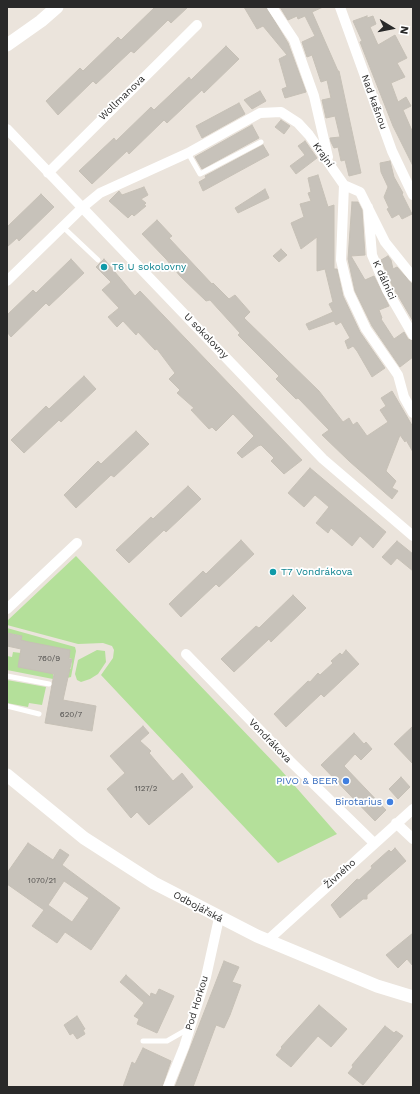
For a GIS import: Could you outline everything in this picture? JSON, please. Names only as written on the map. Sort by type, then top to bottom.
[{"type":"street","points":[[7,45],[41,21],[57,7]]},
{"type":"street","points":[[272,7],[294,40],[314,96],[329,162]]},
{"type":"street","name":"Nad kašnou","points":[[340,7],[392,151],[413,195]]},
{"type":"street","name":"Wollmanova","points":[[48,173],[197,25]]},
{"type":"street","name":"Krajní","points":[[83,207],[100,193],[188,153],[260,113],[281,112],[298,123],[329,162],[344,185]]},
{"type":"street","name":"U sokolovny","points":[[7,129],[323,459],[413,536]]},
{"type":"street","points":[[344,185],[341,260],[349,292],[366,329],[398,375],[404,397],[413,413]]},
{"type":"street","name":"K dálnici","points":[[344,185],[360,192],[368,207],[372,255],[387,290],[413,334]]},
{"type":"street","points":[[7,281],[83,207]]},
{"type":"street","points":[[368,207],[385,242],[413,277]]},
{"type":"street","points":[[7,609],[77,543]]},
{"type":"street","name":"Vondrákova","points":[[186,654],[290,761],[374,843]]},
{"type":"street","name":"Odbojářská","points":[[7,775],[84,838],[154,883],[219,918],[268,940],[377,986],[413,997]]},
{"type":"street","name":"Živného","points":[[268,940],[413,809]]},
{"type":"street","points":[[396,823],[413,839]]},
{"type":"street","name":"Pod Horkou","points":[[168,1087],[190,1029],[206,977],[219,918]]},
{"type":"lane","points":[[188,153],[200,174],[261,142]]},
{"type":"lane","points":[[63,227],[98,260]]},
{"type":"lane","points":[[7,676],[49,684]]},
{"type":"lane","points":[[7,706],[39,714]]},
{"type":"lane","points":[[143,1040],[167,1042],[190,1029]]},
{"type":"green space","points":[[76,556],[280,769],[337,834],[278,863],[101,675],[113,658],[114,650],[112,646],[103,643],[78,644],[7,625],[7,621]]},
{"type":"green space","points":[[7,628],[75,647],[76,651],[71,677],[67,678],[69,673],[67,668],[71,669],[72,659],[21,641],[21,636],[7,633]]},
{"type":"green space","points":[[97,650],[105,651],[106,662],[98,674],[81,682],[77,680],[75,674],[78,660]]},
{"type":"green space","points":[[13,652],[21,653],[53,674],[53,679],[7,670],[7,656],[12,657]]},
{"type":"green space","points":[[7,680],[46,687],[42,705],[29,703],[28,707],[7,703]]},
{"type":"building","points":[[155,7],[188,7],[171,23],[168,20],[134,53],[131,51],[96,84],[93,81],[58,115],[46,101],[80,68],[83,71],[118,37],[121,40]]},
{"type":"building","points":[[244,7],[266,7],[288,43],[306,92],[285,98],[282,89],[287,87],[279,59],[287,55],[263,26],[257,29]]},
{"type":"building","points":[[280,7],[323,7],[312,12],[339,71],[361,173],[349,176],[345,160],[341,161],[338,147],[334,148],[331,142],[330,138],[340,137],[335,116],[326,118],[322,100],[331,98],[327,80],[321,82],[312,55],[307,57],[302,42],[315,36],[305,16],[298,19],[297,16],[288,20]]},
{"type":"building","points":[[367,16],[367,18],[373,16],[376,24],[370,27],[378,45],[395,35],[407,58],[397,63],[405,77],[391,83],[398,102],[406,97],[411,106],[403,110],[413,133],[413,166],[393,126],[360,42],[362,41],[353,21]]},
{"type":"building","points":[[226,46],[239,59],[204,93],[202,90],[167,123],[164,120],[129,154],[127,151],[92,184],[79,171],[114,138],[116,141],[151,107],[154,110],[189,77],[191,80]]},
{"type":"building","points":[[260,91],[266,101],[252,109],[244,100]]},
{"type":"building","points":[[239,103],[245,114],[202,138],[196,126]]},
{"type":"building","points":[[281,120],[290,126],[284,134],[275,127]]},
{"type":"building","points":[[252,125],[259,138],[202,169],[195,157]]},
{"type":"building","points":[[305,141],[317,158],[296,174],[290,166],[305,155],[298,146]]},
{"type":"building","points":[[263,145],[269,155],[203,191],[199,182],[206,178],[205,176]]},
{"type":"building","points":[[390,161],[394,177],[412,214],[402,219],[399,214],[392,218],[387,209],[389,208],[384,197],[388,187],[381,172],[380,163]]},
{"type":"building","points":[[318,175],[328,207],[334,205],[334,269],[337,269],[343,296],[360,332],[385,368],[372,377],[353,346],[348,349],[345,341],[350,338],[341,322],[336,325],[334,321],[309,330],[306,324],[333,312],[329,304],[333,302],[325,269],[317,271],[317,237],[301,249],[291,223],[304,217],[300,204],[311,201],[308,193],[311,192],[308,178]]},
{"type":"building","points":[[144,187],[148,195],[141,199],[146,203],[144,205],[146,206],[134,216],[132,214],[128,218],[109,201],[119,191],[122,195]]},
{"type":"building","points":[[265,189],[269,198],[238,213],[235,208]]},
{"type":"building","points":[[41,194],[54,207],[19,241],[17,238],[7,247],[7,227]]},
{"type":"building","points":[[352,202],[358,202],[362,210],[365,255],[351,256],[365,280],[374,276],[389,306],[379,310],[381,319],[394,339],[404,332],[408,339],[413,341],[413,357],[400,367],[372,326],[355,291],[348,259]]},
{"type":"building","points":[[157,220],[172,236],[169,238],[212,284],[213,283],[229,299],[235,295],[250,312],[244,318],[319,391],[343,422],[349,418],[353,425],[357,422],[367,436],[388,422],[380,410],[386,406],[381,398],[392,391],[413,427],[413,452],[406,440],[405,442],[400,435],[386,471],[396,481],[392,488],[398,491],[392,499],[322,435],[329,430],[298,398],[296,399],[276,379],[279,376],[238,335],[240,333],[210,300],[206,301],[180,276],[142,234]]},
{"type":"building","points":[[281,249],[287,255],[279,262],[273,256]]},
{"type":"building","points":[[388,256],[391,260],[393,269],[397,267],[413,285],[413,321],[393,287],[381,260]]},
{"type":"building","points":[[71,259],[84,273],[49,306],[46,303],[11,337],[7,332],[7,315],[33,290],[36,293]]},
{"type":"building","points":[[104,259],[135,296],[140,291],[302,460],[284,474],[271,461],[274,458],[261,445],[242,458],[237,453],[254,436],[233,414],[216,431],[212,427],[209,429],[191,410],[194,408],[177,393],[180,390],[169,379],[175,373],[157,349],[155,350],[138,332],[136,335],[123,321],[117,327],[108,317],[119,308],[102,290],[111,282],[96,267]]},
{"type":"building","points":[[84,376],[96,389],[61,422],[59,420],[24,453],[11,440],[46,406],[49,409]]},
{"type":"building","points":[[136,431],[149,444],[114,477],[111,475],[76,508],[64,495],[98,461],[101,464]]},
{"type":"building","points":[[310,468],[386,532],[373,548],[360,536],[352,546],[331,528],[328,533],[316,523],[329,507],[315,495],[304,507],[288,493]]},
{"type":"building","points":[[188,486],[201,499],[166,532],[164,530],[129,563],[116,550],[151,517],[153,519]]},
{"type":"building","points":[[241,540],[254,554],[219,587],[216,584],[181,617],[169,604],[203,571],[206,574]]},
{"type":"building","points":[[397,541],[413,554],[413,571],[397,558],[391,565],[382,557]]},
{"type":"building","points":[[293,595],[306,608],[271,642],[269,639],[234,672],[221,659],[256,626],[259,628]]},
{"type":"building","points":[[7,633],[22,636],[21,640],[70,650],[69,659],[72,659],[63,700],[96,706],[92,731],[45,723],[54,674],[18,667],[21,649],[7,646]]},
{"type":"building","points":[[346,650],[359,664],[324,697],[321,694],[286,727],[274,714],[308,681],[310,682],[318,673],[320,675],[333,663],[331,661],[340,653],[342,655]]},
{"type":"building","points":[[143,726],[149,733],[140,741],[151,751],[149,753],[173,781],[182,773],[193,787],[149,825],[137,812],[131,818],[107,789],[125,773],[110,756]]},
{"type":"building","points":[[413,726],[413,764],[394,744]]},
{"type":"building","points":[[354,733],[364,744],[366,742],[372,749],[361,760],[355,754],[344,766],[386,810],[375,821],[321,765]]},
{"type":"building","points":[[401,777],[410,787],[398,799],[389,789]]},
{"type":"building","points":[[28,843],[53,860],[60,849],[69,855],[62,865],[120,908],[91,950],[65,932],[57,943],[32,926],[44,910],[7,884],[7,873]],"holes":[[[64,881],[89,898],[72,922],[48,905]]]},
{"type":"building","points":[[395,848],[406,861],[367,895],[367,899],[363,899],[340,918],[331,905],[357,879],[359,880],[372,868],[371,866],[389,850],[391,852]]},
{"type":"building","points":[[413,933],[413,966],[407,959],[398,968],[386,955]]},
{"type":"building","points":[[224,961],[239,967],[232,982],[241,985],[230,1015],[224,1028],[216,1025],[193,1087],[175,1087]]},
{"type":"building","points":[[126,975],[150,997],[151,993],[156,995],[159,989],[174,996],[157,1033],[137,1024],[139,1019],[134,1016],[144,1003],[120,982]]},
{"type":"building","points":[[319,1005],[347,1029],[331,1047],[318,1036],[291,1067],[276,1055],[282,1048],[281,1047]]},
{"type":"building","points":[[77,1016],[85,1029],[83,1030],[85,1034],[77,1039],[73,1033],[70,1035],[64,1025]]},
{"type":"building","points":[[385,1026],[394,1033],[396,1031],[403,1036],[363,1085],[348,1073],[353,1067],[352,1065]]},
{"type":"building","points":[[143,1048],[171,1061],[162,1087],[123,1087],[132,1062],[135,1064]]},
{"type":"place","name":"T6 U sokolovny","points":[[104,267]]},
{"type":"place","name":"T7 Vondrákova","points":[[273,572]]},
{"type":"place","name":"PIVO & BEER","points":[[346,781]]},
{"type":"place","name":"Birotarius","points":[[390,802]]}]
